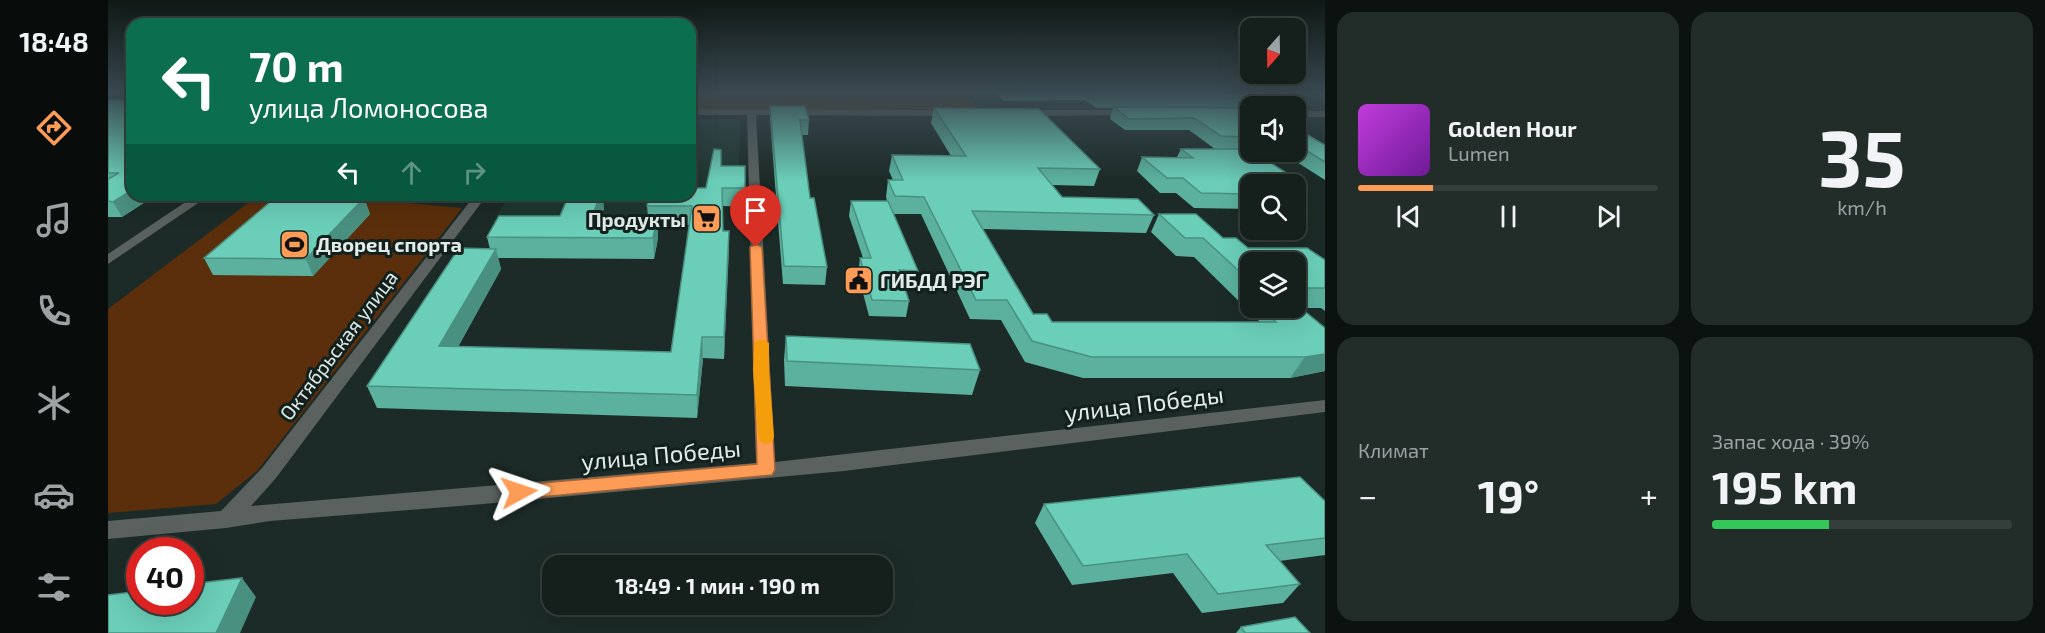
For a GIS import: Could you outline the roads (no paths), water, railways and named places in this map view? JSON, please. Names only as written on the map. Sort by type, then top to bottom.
[{"type":"street","points":[[751,122],[766,470]]},
{"type":"street","points":[[108,260],[195,201]]},
{"type":"street","name":"Октябрьская улица","points":[[226,519],[268,473],[476,201]]},
{"type":"street","name":"улица Победы","points":[[108,530],[226,519],[270,512],[766,470],[1123,431],[1325,406]]},
{"type":"place","name":"Продукты","points":[[707,219]]},
{"type":"place","name":"Дворец спорта","points":[[295,244]]},
{"type":"place","name":"ГИБДД РЭГ","points":[[859,280]]}]
